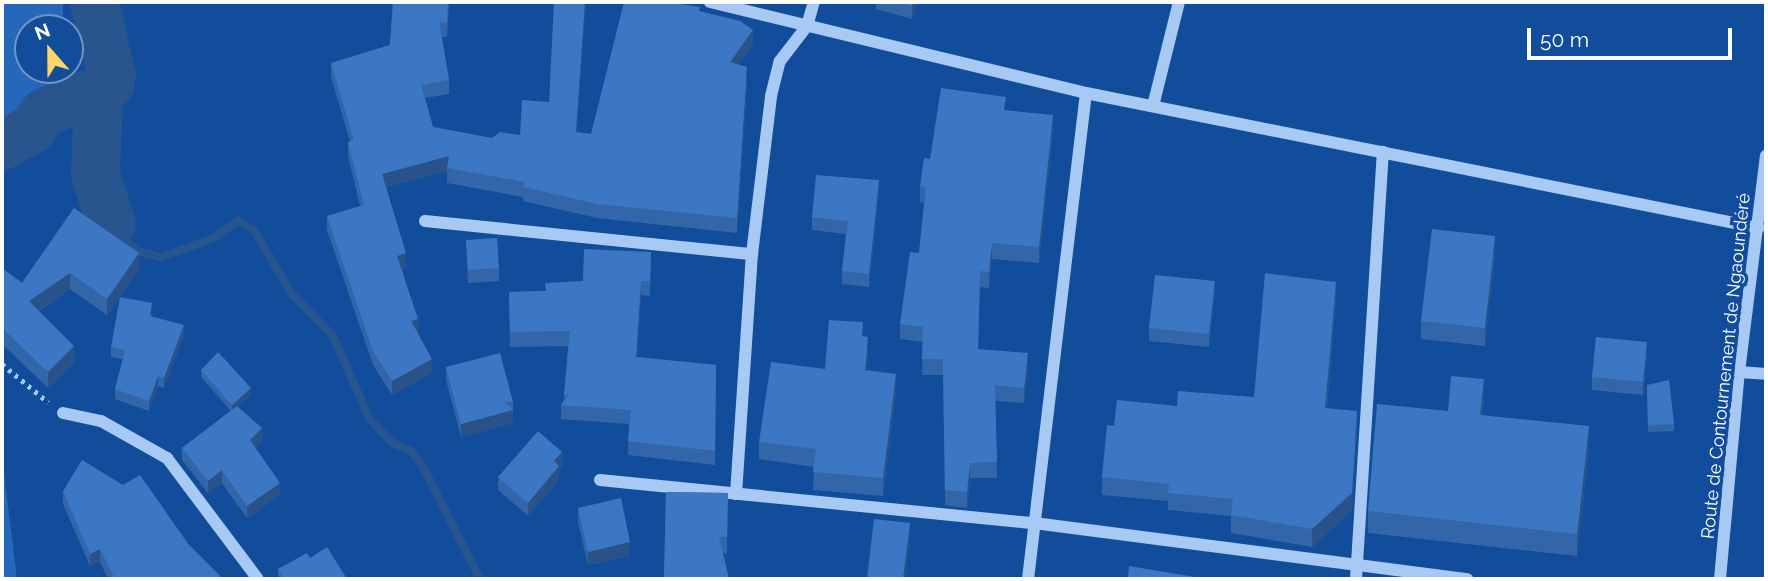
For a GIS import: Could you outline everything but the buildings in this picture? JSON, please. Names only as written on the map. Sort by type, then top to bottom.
[{"type":"street","points":[[710,2],[1086,93],[1759,228]]},
{"type":"street","points":[[736,494],[752,254],[771,96],[780,61],[807,26],[814,2]]},
{"type":"street","points":[[1153,106],[1179,2]]},
{"type":"street","points":[[1028,579],[1086,93]]},
{"type":"street","points":[[1356,579],[1383,152]]},
{"type":"street","name":"Route de Contournement de Ngaoundéré","points":[[1720,579],[1739,372],[1766,156]]},
{"type":"street","points":[[425,221],[752,254]]},
{"type":"street","points":[[1739,372],[1766,374]]},
{"type":"street","points":[[62,413],[100,421],[167,458],[258,579]]},
{"type":"street","points":[[600,480],[1034,523],[1467,579]]},
{"type":"path","points":[[2,364],[62,413]]},
{"type":"shaded area","points":[[2,2],[63,2],[63,14],[14,14],[14,84],[53,84],[38,138],[2,173]]},
{"type":"shaded area","points":[[2,456],[17,579],[2,579]]},
{"type":"waterway","points":[[2,145],[31,129],[44,112],[82,95],[98,94],[109,84],[111,74],[94,2]]},
{"type":"waterway","points":[[98,94],[95,174],[111,224]]},
{"type":"waterway","points":[[111,224],[137,251],[161,257],[212,239],[238,221],[254,230],[292,294],[333,336],[369,418],[392,443],[411,451],[422,465],[480,579]]}]
